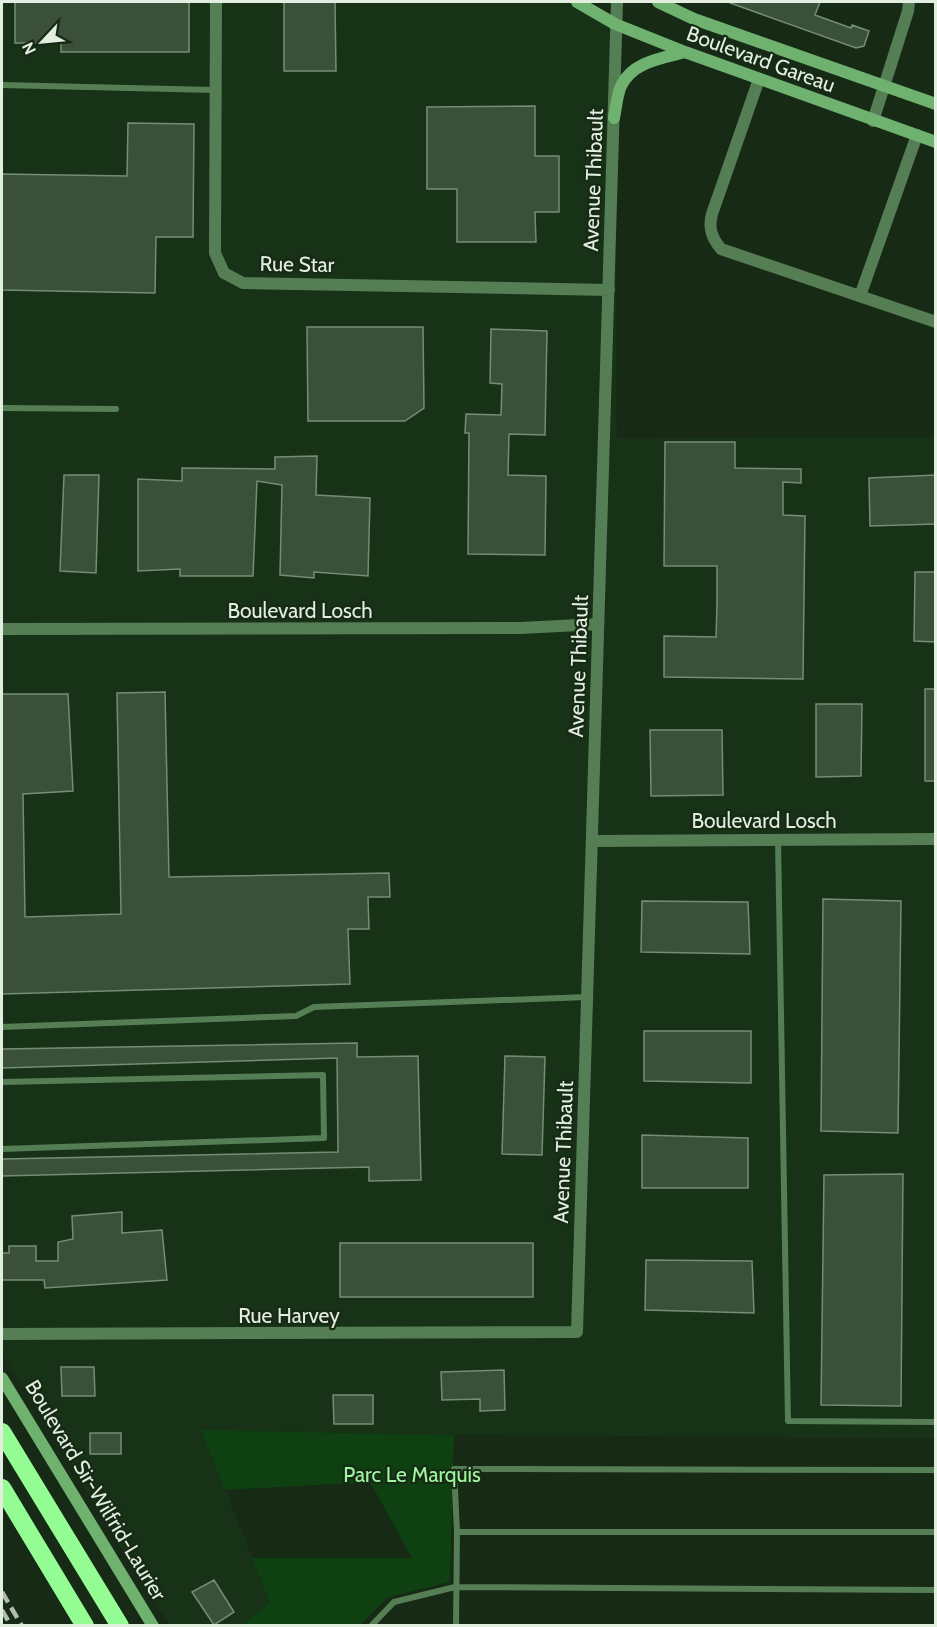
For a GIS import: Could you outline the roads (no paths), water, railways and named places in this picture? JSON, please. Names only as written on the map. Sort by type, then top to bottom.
[{"type":"highway","points":[[2,1432],[120,1626]]},
{"type":"highway","points":[[2,1488],[85,1626]]},
{"type":"street","name":"Rue Star","points":[[216,2],[215,254],[225,273],[243,283],[609,290]]},
{"type":"street","name":"Boulevard Gareau","points":[[577,2],[615,24],[685,52],[936,142]]},
{"type":"street","name":"Avenue Thibault","points":[[577,1332],[617,2]]},
{"type":"street","name":"Boulevard Gareau","points":[[658,2],[694,19],[884,88],[936,104]]},
{"type":"street","points":[[873,120],[909,2]]},
{"type":"street","points":[[614,118],[620,87],[627,76],[649,62],[685,52]]},
{"type":"street","points":[[759,79],[711,214],[709,225],[721,249],[936,322]]},
{"type":"street","points":[[860,296],[917,135]]},
{"type":"street","name":"Boulevard Losch","points":[[2,629],[168,631],[497,628],[598,624]]},
{"type":"street","name":"Boulevard Losch","points":[[592,841],[936,839]]},
{"type":"street","name":"Rue Harvey","points":[[2,1334],[577,1332]]},
{"type":"street","name":"Boulevard Sir-Wilfrid-Laurier","points":[[2,1378],[153,1626]]},
{"type":"lane","points":[[2,86],[214,90]]},
{"type":"lane","points":[[2,408],[116,409]]},
{"type":"lane","points":[[778,840],[788,1421],[936,1422]]},
{"type":"lane","points":[[2,1027],[296,1016],[314,1007],[587,997]]},
{"type":"lane","points":[[2,1082],[323,1075],[324,1138],[2,1149]]},
{"type":"lane","points":[[456,1626],[455,1587],[458,1532],[454,1469],[936,1470]]},
{"type":"lane","points":[[458,1532],[936,1532]]},
{"type":"lane","points":[[371,1626],[394,1602],[455,1587],[936,1590]]},
{"type":"railway","points":[[2,1592],[22,1626]]},
{"type":"railway","points":[[2,1610],[11,1626]]},
{"type":"park label","name":"Parc Le Marquis","points":[[412,1474]]}]
